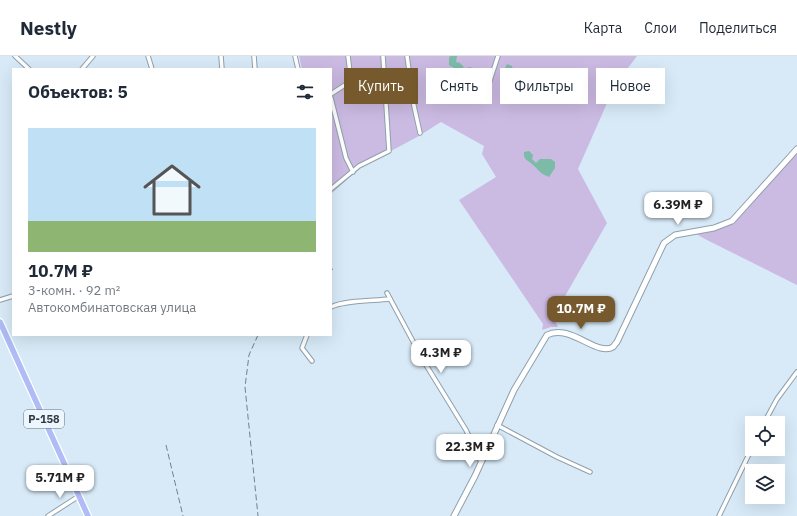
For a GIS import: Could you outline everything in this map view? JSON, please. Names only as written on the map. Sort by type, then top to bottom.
[{"type":"main road","name":"Р-158","points":[[0,322],[88,516]]},
{"type":"street","points":[[15,56],[29,68]]},
{"type":"street","points":[[83,68],[93,56]]},
{"type":"street","points":[[148,56],[152,68]]},
{"type":"street","points":[[221,56],[222,68]]},
{"type":"street","points":[[254,56],[255,68]]},
{"type":"street","points":[[295,56],[298,68]]},
{"type":"street","points":[[332,93],[351,81],[348,56]]},
{"type":"street","points":[[332,188],[359,166],[389,151],[383,56]]},
{"type":"street","points":[[407,56],[414,106],[420,133]]},
{"type":"street","points":[[492,74],[498,56]]},
{"type":"street","points":[[332,102],[345,154],[353,172]]},
{"type":"street","points":[[454,516],[475,476],[514,390],[542,341],[547,335],[552,332],[561,332],[599,347],[613,347],[664,243],[676,235],[714,228],[732,221],[797,149]]},
{"type":"street","points":[[387,293],[424,360],[466,430],[481,462]]},
{"type":"street","points":[[0,300],[12,296]]},
{"type":"street","points":[[332,306],[336,304],[390,299]]},
{"type":"street","points":[[307,336],[302,348],[312,361]]},
{"type":"street","points":[[768,416],[777,399],[797,372]]},
{"type":"street","points":[[497,425],[557,457],[590,472]]},
{"type":"street","points":[[719,516],[748,456]]},
{"type":"street","points":[[48,516],[80,496]]},
{"type":"shaded area","points":[[299,56],[637,56],[628,68],[596,68],[596,104],[607,104],[578,169],[607,223],[553,317],[558,327],[551,327],[542,330],[543,324],[459,200],[496,177],[482,154],[484,146],[441,122],[419,136],[361,167],[332,193],[332,68],[302,68]]},
{"type":"shaded area","points":[[450,56],[457,56],[456,62],[460,63],[464,67],[454,68],[449,65]]},
{"type":"shaded area","points":[[507,64],[512,66],[513,68],[505,68]]},
{"type":"shaded area","points":[[797,149],[797,285],[705,239],[696,234],[695,231],[732,221]]},
{"type":"shaded area","points":[[529,151],[533,155],[532,159],[536,163],[540,159],[551,159],[555,162],[555,168],[549,177],[541,173],[525,158],[524,152]]},
{"type":"railway","points":[[258,336],[249,355],[245,387],[258,516]]},
{"type":"railway","points":[[166,445],[183,516]]}]
